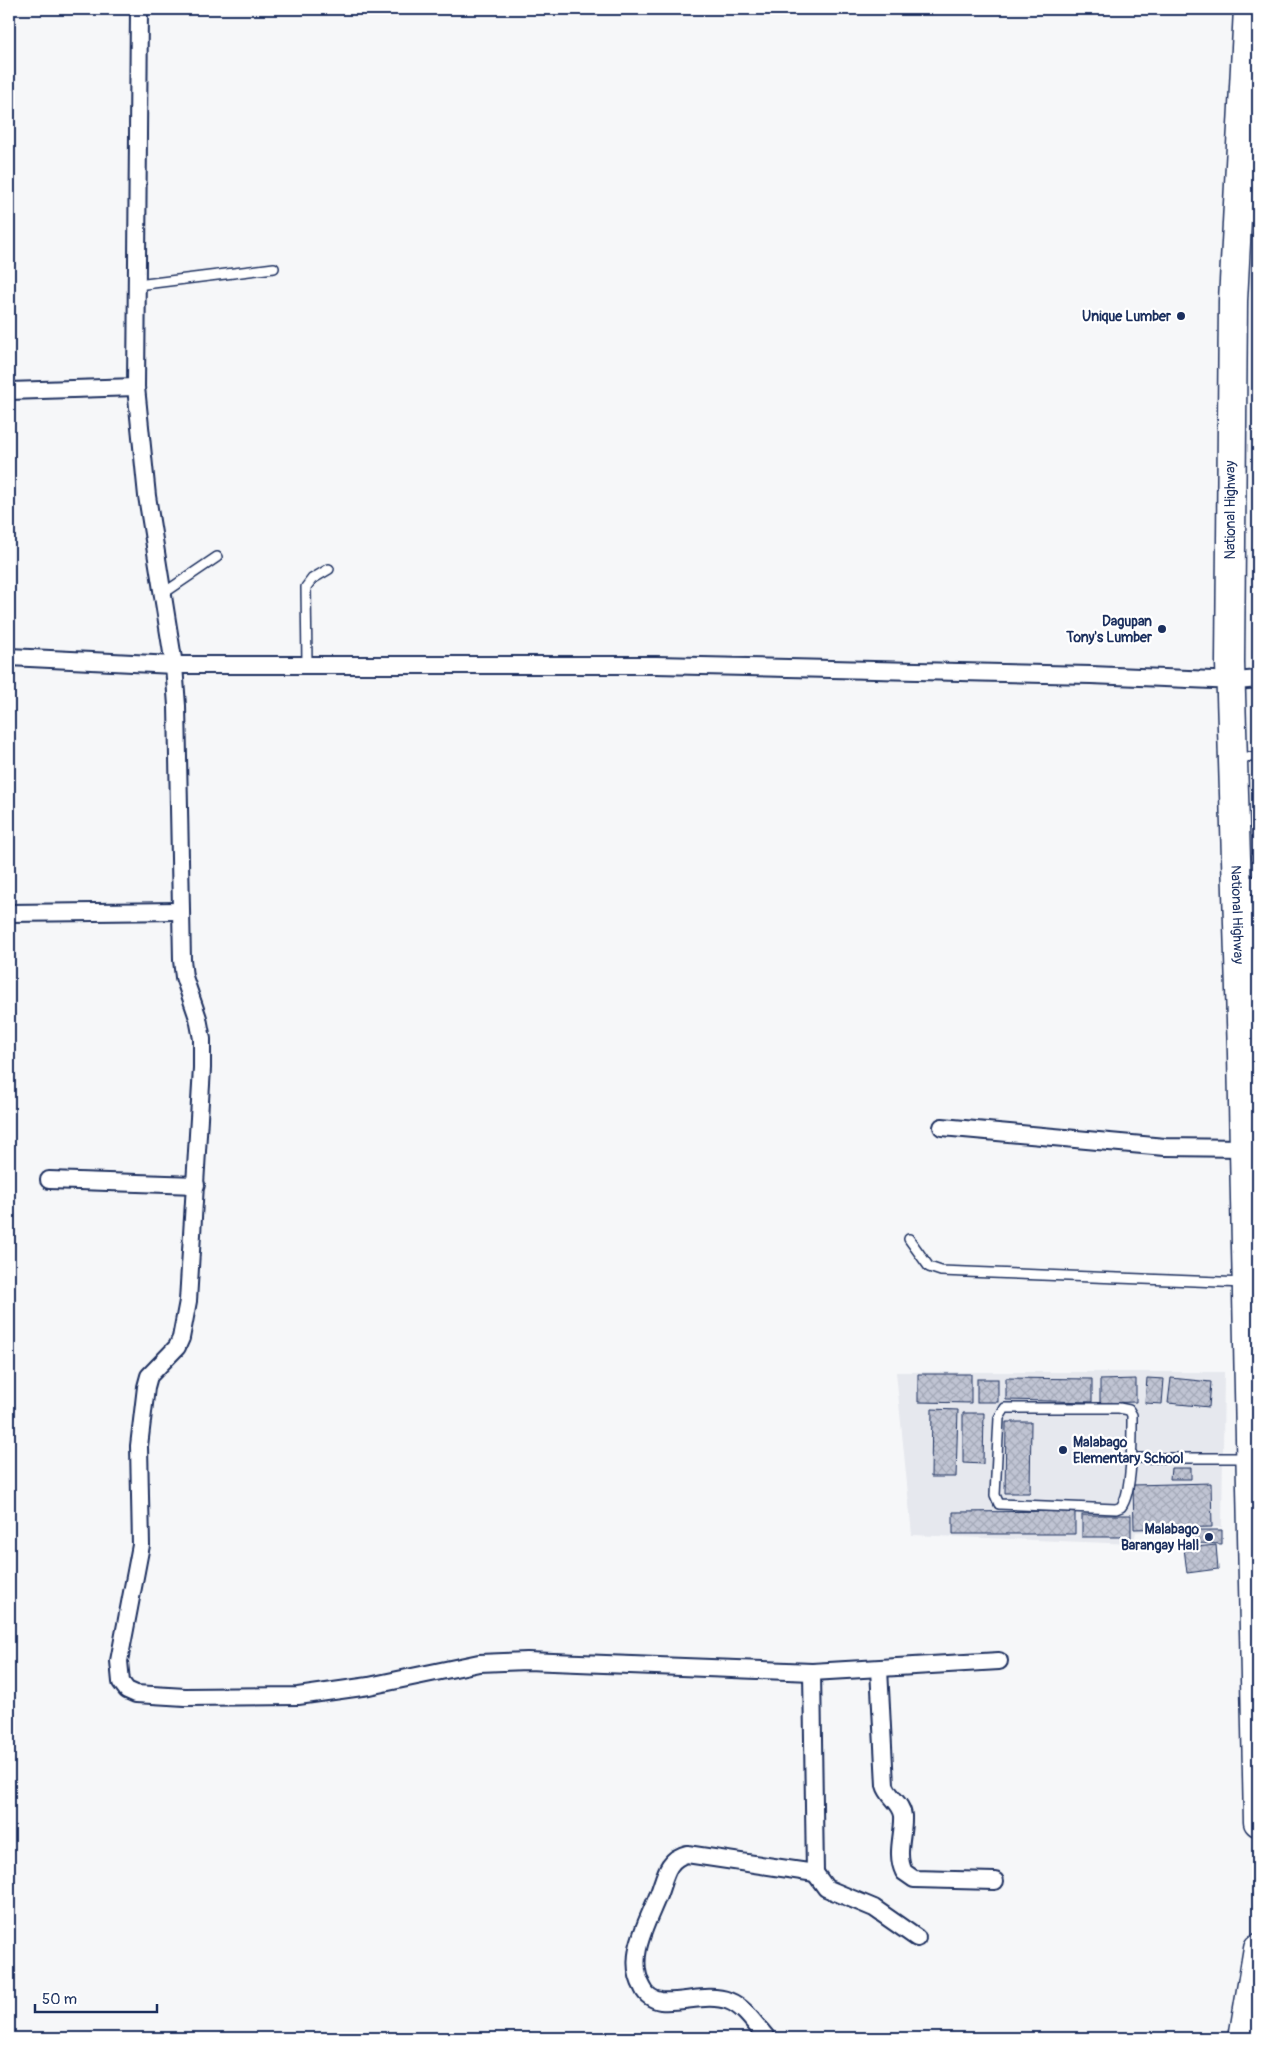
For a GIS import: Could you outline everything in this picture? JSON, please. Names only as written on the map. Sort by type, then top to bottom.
[{"type":"highway","name":"National Highway","points":[[1248,9],[1232,350],[1231,680],[1246,757],[1249,1159],[1247,1283],[1258,1822]]},
{"type":"highway","points":[[1250,2030],[1258,1948]]},
{"type":"street","points":[[139,9],[136,387],[147,496],[161,595],[174,665],[177,706],[180,911],[184,977],[198,1018],[202,1039],[196,1185],[185,1326],[176,1347],[149,1376],[146,1388],[139,1446],[141,1545],[119,1661],[121,1682],[127,1690],[136,1694],[186,1697],[298,1696],[368,1686],[480,1662],[527,1661],[812,1672],[999,1661]]},
{"type":"street","points":[[9,391],[136,387]]},
{"type":"street","points":[[9,657],[174,665],[656,665],[1091,674],[1231,680],[1258,679]]},
{"type":"street","points":[[9,913],[180,911]]},
{"type":"street","points":[[942,1127],[1165,1147],[1249,1159]]},
{"type":"street","points":[[49,1180],[196,1185]]},
{"type":"street","points":[[879,1669],[886,1785],[889,1794],[899,1805],[903,1814],[900,1858],[904,1872],[914,1879],[995,1881]]},
{"type":"street","points":[[812,1672],[815,1873],[826,1888],[874,1908],[917,1938]]},
{"type":"street","points":[[767,2038],[739,2006],[729,2001],[719,1999],[660,2001],[649,1996],[637,1977],[636,1965],[643,1931],[668,1867],[678,1856],[687,1854],[815,1873]]},
{"type":"lane","points":[[137,285],[274,268]]},
{"type":"lane","points":[[161,595],[217,557]]},
{"type":"lane","points":[[307,664],[306,587],[312,579],[329,568]]},
{"type":"lane","points":[[909,1239],[929,1267],[941,1271],[1247,1283]]},
{"type":"lane","points":[[1006,1408],[1125,1409],[1132,1415],[1131,1458],[1125,1498],[1121,1507],[1116,1509],[1002,1505],[997,1500],[999,1418],[1006,1408]]},
{"type":"lane","points":[[1131,1458],[1250,1458]]},
{"type":"shaded area","name":"Malabago Elementary School","points":[[896,1372],[1224,1372],[1222,1527],[1136,1532],[1133,1544],[912,1535]]},
{"type":"building","points":[[1249,989],[1258,990],[1258,1003],[1247,1002]]},
{"type":"building","points":[[918,1374],[971,1374],[971,1403],[918,1402]]},
{"type":"building","points":[[1006,1378],[1092,1379],[1092,1402],[1006,1400]]},
{"type":"building","points":[[1147,1378],[1164,1379],[1162,1404],[1145,1403]]},
{"type":"building","points":[[1171,1378],[1211,1382],[1209,1407],[1168,1403]]},
{"type":"building","points":[[977,1379],[998,1379],[998,1402],[977,1402]]},
{"type":"building","points":[[1136,1379],[1136,1402],[1100,1403],[1100,1380]]},
{"type":"building","points":[[932,1409],[958,1410],[956,1477],[931,1477]]},
{"type":"building","points":[[963,1413],[984,1413],[983,1464],[963,1463]]},
{"type":"building","points":[[1006,1422],[1031,1422],[1030,1493],[1005,1493]]},
{"type":"building","points":[[1171,1468],[1191,1468],[1191,1479],[1170,1479]]},
{"type":"building","points":[[1211,1483],[1212,1527],[1134,1529],[1133,1485]]},
{"type":"building","points":[[1075,1511],[1075,1534],[953,1534],[953,1512]]},
{"type":"building","points":[[1082,1515],[1131,1515],[1131,1537],[1082,1537]]},
{"type":"building","name":"Malabago Barangay Hall","points":[[1195,1530],[1222,1530],[1222,1544],[1195,1543]]},
{"type":"building","points":[[1216,1545],[1218,1569],[1187,1573],[1184,1548]]},
{"type":"place","name":"Unique Lumber","points":[[1181,316]]},
{"type":"place","name":"Dagupan Tony's Lumber","points":[[1162,629]]},
{"type":"place","name":"Malabago Elementary School","points":[[1063,1450]]},
{"type":"place","name":"Malabago Barangay Hall","points":[[1209,1537]]}]
